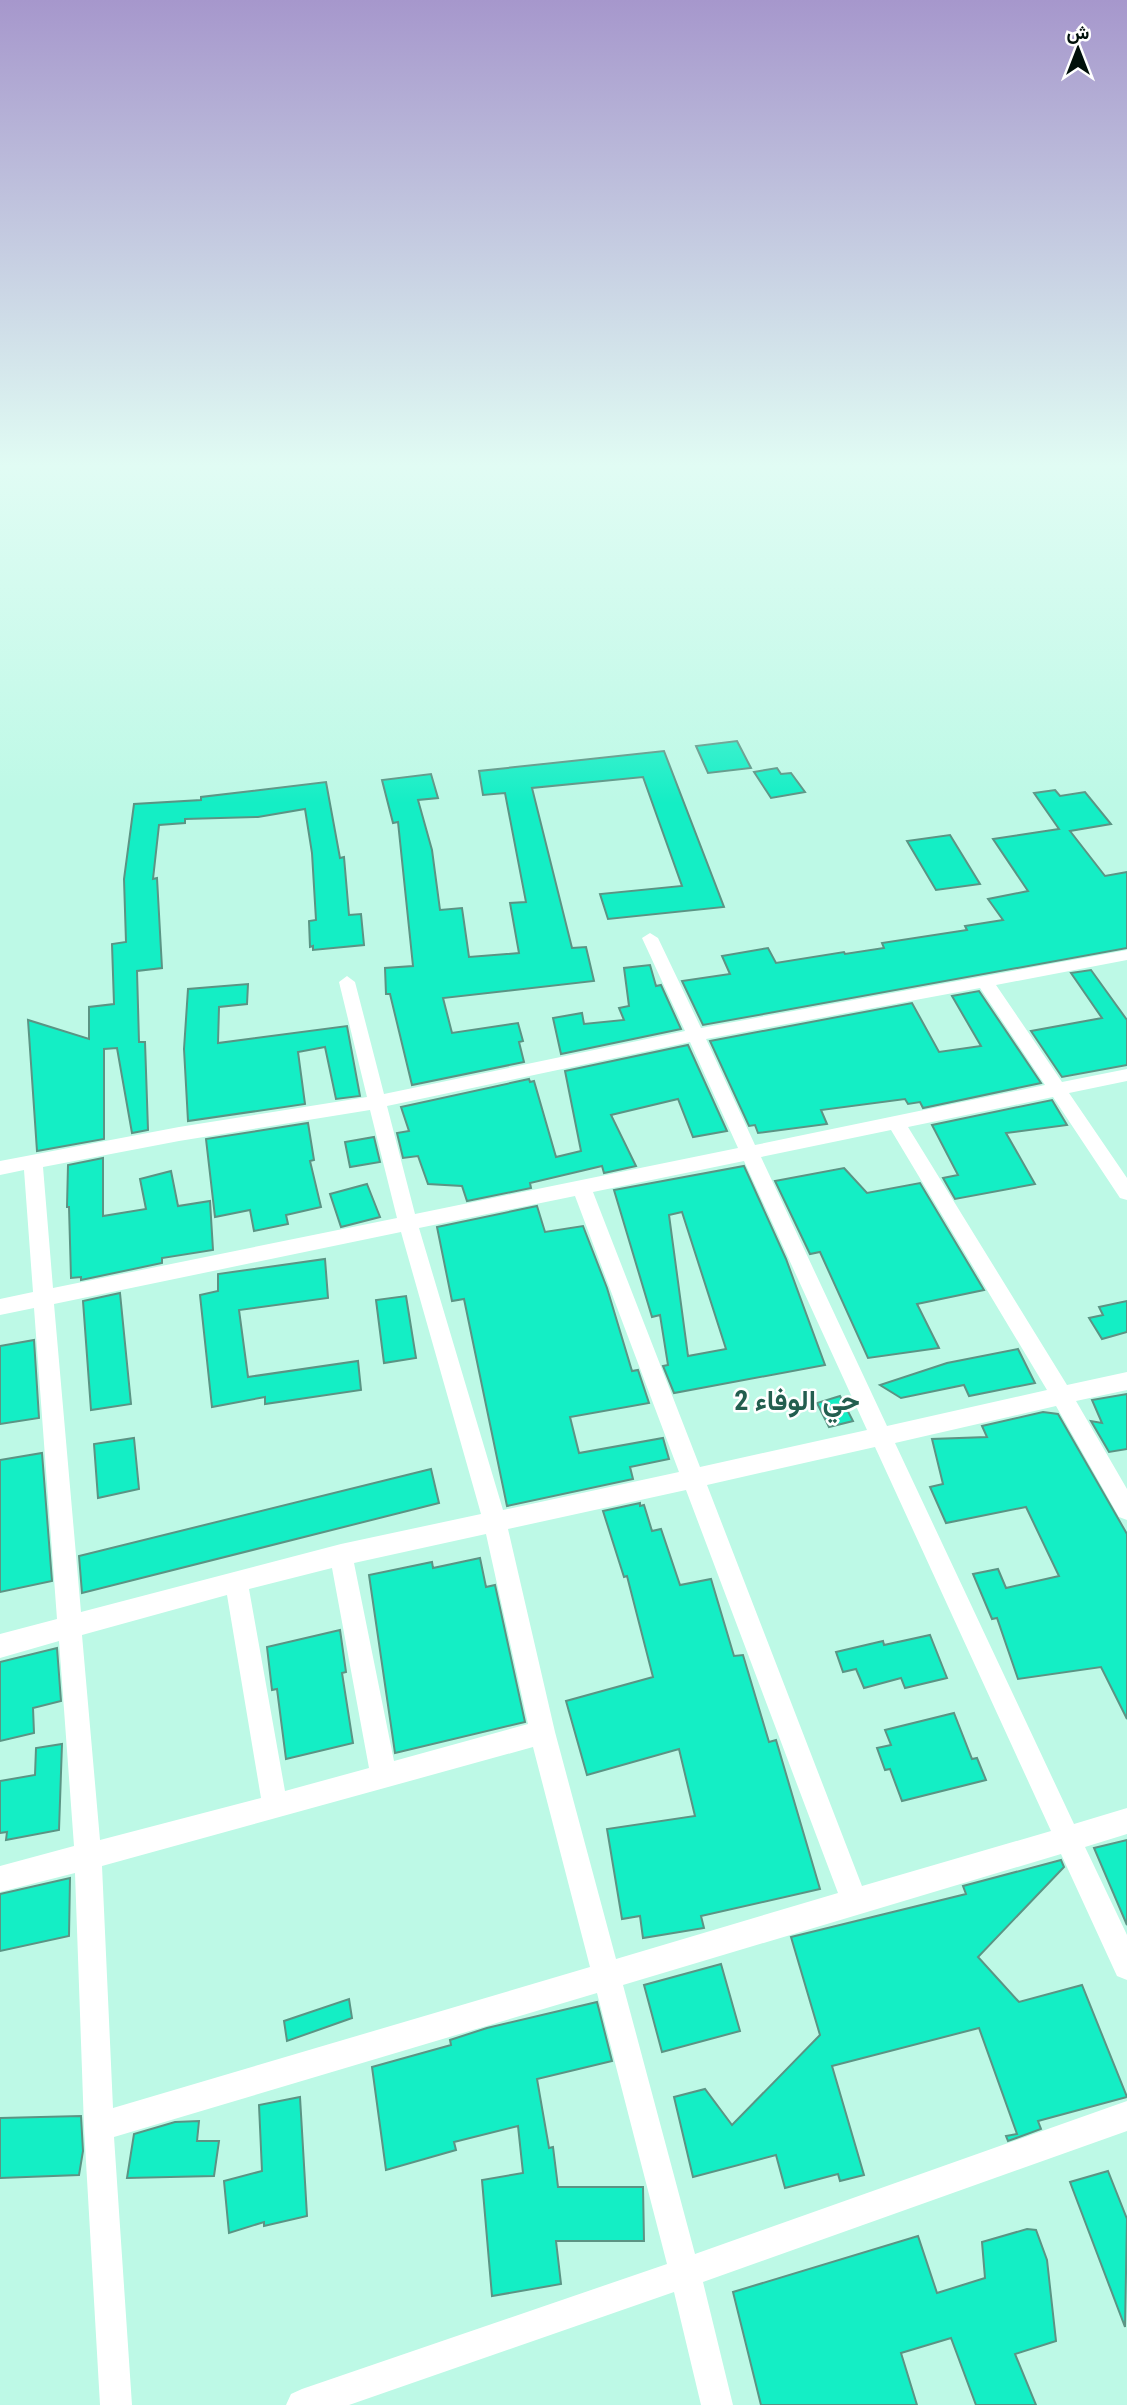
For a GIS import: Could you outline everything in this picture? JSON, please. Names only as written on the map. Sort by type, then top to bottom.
[{"type":"street","points":[[650,938],[1127,1966]]},
{"type":"street","points":[[0,1168],[376,1101],[696,1035],[1127,955]]},
{"type":"street","points":[[347,982],[408,1224],[495,1522],[542,1732],[685,2273],[717,2405]]},
{"type":"street","points":[[985,982],[1127,1193]]},
{"type":"street","points":[[0,1307],[1127,1075]]},
{"type":"street","points":[[896,1123],[1062,1396],[1127,1510]]},
{"type":"street","points":[[33,1161],[88,1857],[99,2127],[116,2405]]},
{"type":"street","points":[[582,1188],[855,1902]]},
{"type":"street","points":[[0,1646],[341,1555],[1127,1381]]},
{"type":"street","points":[[341,1555],[384,1777]]},
{"type":"street","points":[[236,1581],[275,1807]]},
{"type":"street","points":[[0,1879],[275,1807],[542,1732]]},
{"type":"street","points":[[99,2127],[1127,1821]]},
{"type":"street","points":[[302,2405],[1127,2116]]},
{"type":"building","points":[[737,741],[751,768],[708,773],[696,746]]},
{"type":"building","points":[[664,751],[724,907],[608,919],[600,894],[682,886],[643,777],[532,788],[572,948],[586,947],[594,981],[443,998],[452,1033],[518,1023],[523,1041],[519,1042],[524,1062],[412,1085],[390,994],[386,994],[385,968],[413,966],[398,822],[393,823],[382,780],[431,774],[438,798],[418,800],[432,850],[440,910],[462,908],[469,957],[519,953],[510,903],[526,902],[505,793],[483,795],[479,771]]},
{"type":"building","points":[[777,768],[781,774],[791,773],[805,792],[771,798],[754,772]]},
{"type":"building","points":[[326,782],[340,858],[344,857],[349,915],[361,914],[364,945],[313,950],[313,946],[310,947],[309,921],[316,920],[312,853],[305,809],[258,817],[185,819],[185,823],[159,825],[153,879],[157,878],[162,968],[137,971],[139,1042],[145,1042],[148,1130],[132,1133],[117,1048],[104,1049],[104,1139],[37,1151],[28,1020],[89,1039],[89,1007],[114,1004],[112,944],[126,942],[124,879],[134,804],[201,800],[201,797]]},
{"type":"building","points":[[1055,790],[1060,796],[1085,792],[1111,824],[1070,831],[1105,876],[1127,872],[1127,948],[703,1025],[682,981],[730,974],[722,956],[768,948],[776,963],[884,948],[882,943],[967,930],[965,926],[1003,920],[988,899],[1028,891],[993,839],[1059,829],[1034,793]]},
{"type":"building","points":[[950,835],[980,884],[936,890],[907,841]]},
{"type":"building","points":[[650,965],[656,986],[661,985],[681,1029],[561,1054],[553,1018],[582,1013],[584,1024],[624,1020],[619,1008],[629,1006],[624,968]]},
{"type":"building","points":[[1091,970],[1127,1020],[1127,1065],[1062,1077],[1031,1031],[1102,1018],[1071,973]]},
{"type":"building","points":[[248,984],[247,1004],[219,1007],[218,1043],[347,1026],[360,1096],[336,1099],[325,1047],[298,1052],[305,1104],[188,1121],[184,1049],[188,989]]},
{"type":"building","points":[[979,991],[1041,1083],[923,1108],[920,1102],[908,1104],[905,1099],[821,1110],[827,1124],[758,1133],[755,1125],[749,1126],[710,1041],[912,1003],[939,1052],[981,1046],[952,996]]},
{"type":"building","points":[[688,1045],[727,1131],[693,1137],[678,1099],[611,1115],[636,1166],[604,1173],[602,1166],[530,1183],[531,1188],[467,1201],[462,1186],[428,1184],[418,1156],[403,1158],[397,1133],[409,1131],[401,1107],[529,1079],[530,1082],[534,1081],[556,1157],[581,1151],[565,1071]]},
{"type":"building","points":[[1052,1100],[1067,1125],[1006,1133],[1035,1184],[955,1199],[943,1178],[958,1175],[932,1125]]},
{"type":"building","points":[[308,1123],[314,1160],[310,1161],[321,1207],[286,1215],[288,1224],[254,1231],[250,1210],[215,1217],[206,1139]]},
{"type":"building","points":[[374,1137],[380,1162],[350,1167],[345,1142]]},
{"type":"building","points":[[103,1158],[103,1216],[146,1209],[140,1179],[171,1171],[178,1206],[210,1201],[213,1250],[162,1258],[162,1263],[81,1280],[81,1277],[71,1278],[67,1207],[68,1165]]},
{"type":"building","points":[[744,1166],[786,1259],[825,1365],[674,1393],[663,1366],[668,1365],[660,1315],[652,1317],[614,1190]],"holes":[[[682,1212],[726,1349],[688,1356],[669,1215]]]},
{"type":"building","points":[[844,1168],[867,1193],[920,1183],[984,1290],[917,1304],[939,1348],[868,1358],[820,1252],[810,1254],[775,1181]]},
{"type":"building","points":[[367,1184],[380,1217],[341,1227],[330,1194]]},
{"type":"building","points":[[537,1206],[545,1232],[583,1226],[607,1288],[632,1371],[638,1370],[649,1403],[570,1417],[579,1453],[663,1438],[669,1459],[630,1467],[633,1479],[507,1506],[464,1299],[452,1301],[437,1227]]},
{"type":"building","points":[[325,1259],[328,1298],[239,1310],[248,1377],[358,1361],[361,1390],[265,1404],[265,1397],[212,1407],[200,1295],[218,1291],[218,1274]]},
{"type":"building","points":[[120,1293],[131,1404],[91,1410],[83,1301]]},
{"type":"building","points":[[406,1296],[416,1358],[384,1363],[376,1300]]},
{"type":"building","points":[[1127,1301],[1127,1332],[1102,1339],[1089,1318],[1103,1315],[1099,1307]]},
{"type":"building","points":[[34,1340],[39,1418],[0,1424],[0,1346]]},
{"type":"building","points":[[1018,1349],[1035,1383],[969,1396],[964,1385],[901,1398],[880,1385],[947,1363]]},
{"type":"building","points":[[1127,1394],[1127,1449],[1109,1452],[1091,1421],[1102,1423],[1092,1400]]},
{"type":"building","points":[[840,1396],[853,1421],[829,1427],[817,1403]]},
{"type":"building","points":[[1043,1412],[1058,1414],[1127,1534],[1127,1719],[1101,1667],[1018,1679],[997,1618],[992,1619],[973,1574],[998,1569],[1006,1588],[1059,1576],[1026,1507],[946,1523],[930,1487],[943,1484],[932,1439],[987,1437],[982,1426]]},
{"type":"building","points":[[134,1438],[139,1489],[98,1498],[94,1444]]},
{"type":"building","points":[[42,1453],[52,1581],[0,1592],[0,1460]]},
{"type":"building","points":[[431,1469],[439,1503],[82,1593],[79,1556]]},
{"type":"building","points":[[640,1503],[640,1506],[644,1505],[652,1531],[661,1529],[680,1585],[711,1579],[734,1656],[743,1655],[769,1742],[776,1740],[820,1889],[701,1916],[704,1928],[643,1938],[640,1916],[622,1919],[607,1829],[695,1816],[679,1749],[587,1775],[566,1701],[653,1677],[627,1576],[624,1577],[603,1511]]},
{"type":"building","points":[[480,1558],[486,1587],[495,1585],[525,1722],[395,1753],[369,1575],[432,1562],[433,1568]]},
{"type":"building","points":[[340,1630],[346,1672],[342,1673],[353,1743],[286,1759],[277,1689],[272,1690],[267,1647]]},
{"type":"building","points":[[930,1635],[947,1678],[905,1688],[901,1678],[864,1688],[856,1669],[843,1672],[836,1652],[883,1641],[884,1645]]},
{"type":"building","points":[[57,1648],[61,1701],[33,1708],[34,1733],[0,1741],[0,1662]]},
{"type":"building","points":[[954,1713],[972,1759],[977,1758],[986,1780],[902,1801],[890,1769],[885,1770],[877,1748],[891,1745],[885,1730]]},
{"type":"building","points":[[62,1744],[59,1830],[6,1840],[7,1832],[0,1833],[0,1781],[35,1775],[36,1748]]},
{"type":"building","points":[[1127,1840],[1127,1925],[1094,1848]]},
{"type":"building","points":[[1061,1860],[1064,1867],[978,1957],[1019,2002],[1082,1985],[1127,2097],[1038,2121],[1041,2129],[1008,2141],[1006,2136],[1017,2134],[979,2028],[832,2066],[864,2175],[840,2181],[838,2174],[785,2188],[776,2155],[693,2177],[674,2097],[705,2089],[732,2125],[820,2035],[791,1937],[966,1894],[963,1886]]},
{"type":"building","points":[[70,1878],[69,1936],[0,1951],[0,1894]]},
{"type":"building","points":[[721,1964],[740,2031],[662,2052],[644,1985]]},
{"type":"building","points":[[349,1999],[352,2018],[287,2041],[284,2021]]},
{"type":"building","points":[[597,2002],[612,2061],[537,2079],[549,2148],[553,2147],[558,2187],[643,2187],[644,2241],[556,2241],[561,2284],[492,2296],[482,2180],[523,2173],[518,2126],[454,2142],[456,2150],[386,2170],[372,2067],[451,2045],[450,2040],[487,2028]]},
{"type":"building","points":[[300,2097],[307,2216],[264,2226],[264,2222],[229,2233],[224,2181],[262,2171],[259,2105]]},
{"type":"building","points":[[81,2116],[83,2151],[79,2175],[0,2178],[0,2118]]},
{"type":"building","points":[[199,2121],[197,2141],[219,2141],[214,2176],[127,2178],[134,2134],[175,2122]]},
{"type":"building","points":[[1108,2171],[1127,2219],[1125,2327],[1070,2182]]},
{"type":"building","points":[[1027,2229],[1036,2230],[1047,2260],[1056,2341],[1015,2354],[1036,2405],[976,2405],[951,2338],[901,2353],[917,2405],[761,2405],[733,2292],[918,2236],[937,2293],[985,2278],[982,2242]]},
{"type":"district","name":"حي الوفاء 2","points":[[797,1400]]}]
